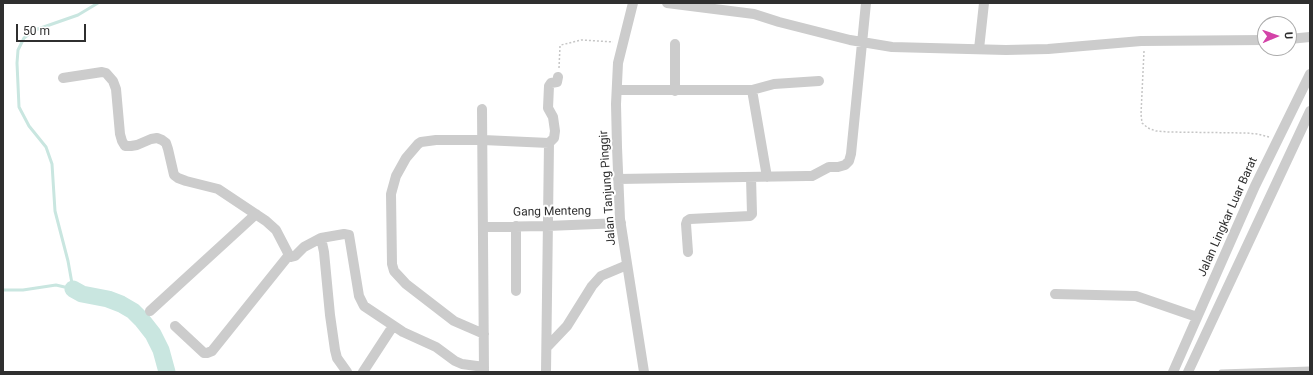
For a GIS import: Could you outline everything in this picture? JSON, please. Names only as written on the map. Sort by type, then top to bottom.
[{"type":"street","name":"Jalan Tanjung Pinggir","points":[[633,3],[618,63],[618,179],[621,223],[644,372]]},
{"type":"street","points":[[667,3],[754,14],[779,22],[862,43],[892,47],[1048,49],[1144,41],[1257,40]]},
{"type":"street","points":[[618,179],[812,176],[829,167],[845,165],[849,161],[850,154],[866,3]]},
{"type":"street","points":[[978,49],[984,3]]},
{"type":"street","points":[[1297,38],[1310,37]]},
{"type":"street","points":[[675,44],[675,91]]},
{"type":"street","points":[[63,78],[102,72],[106,73],[114,81],[120,134],[122,141],[126,146],[137,145],[151,139],[157,138],[162,140],[166,144],[174,175],[178,178],[218,189],[266,221],[276,230],[291,257],[295,256],[304,247],[320,238],[344,234],[349,236],[361,301],[364,306],[403,332],[436,347],[455,361],[484,370],[482,110]]},
{"type":"street","name":"Jalan Lingkar Luar Barat","points":[[1173,372],[1277,141],[1310,74]]},
{"type":"street","points":[[546,372],[549,143],[554,138],[555,131],[554,122],[548,108],[549,86],[551,83],[557,82],[558,77]]},
{"type":"street","points":[[617,90],[752,90],[774,84],[819,81]]},
{"type":"street","points":[[752,90],[767,176]]},
{"type":"street","points":[[1188,372],[1310,111]]},
{"type":"street","points":[[484,334],[454,321],[406,284],[394,272],[392,264],[391,194],[396,176],[406,158],[418,144],[425,141],[483,140],[549,143]]},
{"type":"street","points":[[688,252],[686,224],[690,219],[750,216],[752,214],[751,177]]},
{"type":"street","points":[[150,312],[256,214]]},
{"type":"street","name":"Gang Menteng","points":[[483,227],[621,223]]},
{"type":"street","points":[[516,226],[516,291]]},
{"type":"street","points":[[320,238],[324,252],[335,350],[339,362],[347,372]]},
{"type":"street","points":[[175,326],[204,353],[212,351],[289,255]]},
{"type":"street","points":[[547,347],[567,326],[592,286],[601,276],[627,264]]},
{"type":"street","points":[[1055,294],[1136,296],[1197,317]]},
{"type":"street","points":[[363,372],[393,326]]},
{"type":"lane","points":[[1221,372],[1310,369]]},
{"type":"path","points":[[558,77],[561,44],[581,40],[623,43]]},
{"type":"path","points":[[1144,41],[1141,114],[1142,123],[1148,128],[1156,131],[1169,132],[1257,134],[1277,141]]},
{"type":"waterway","points":[[3,290],[23,290],[56,285],[73,289],[68,261],[55,211],[52,164],[46,147],[29,126],[19,107],[17,63],[18,50],[24,38],[35,30],[78,15],[98,3]]},
{"type":"waterway","points":[[73,289],[82,294],[108,299],[133,311],[153,334],[161,350],[167,372]]}]
